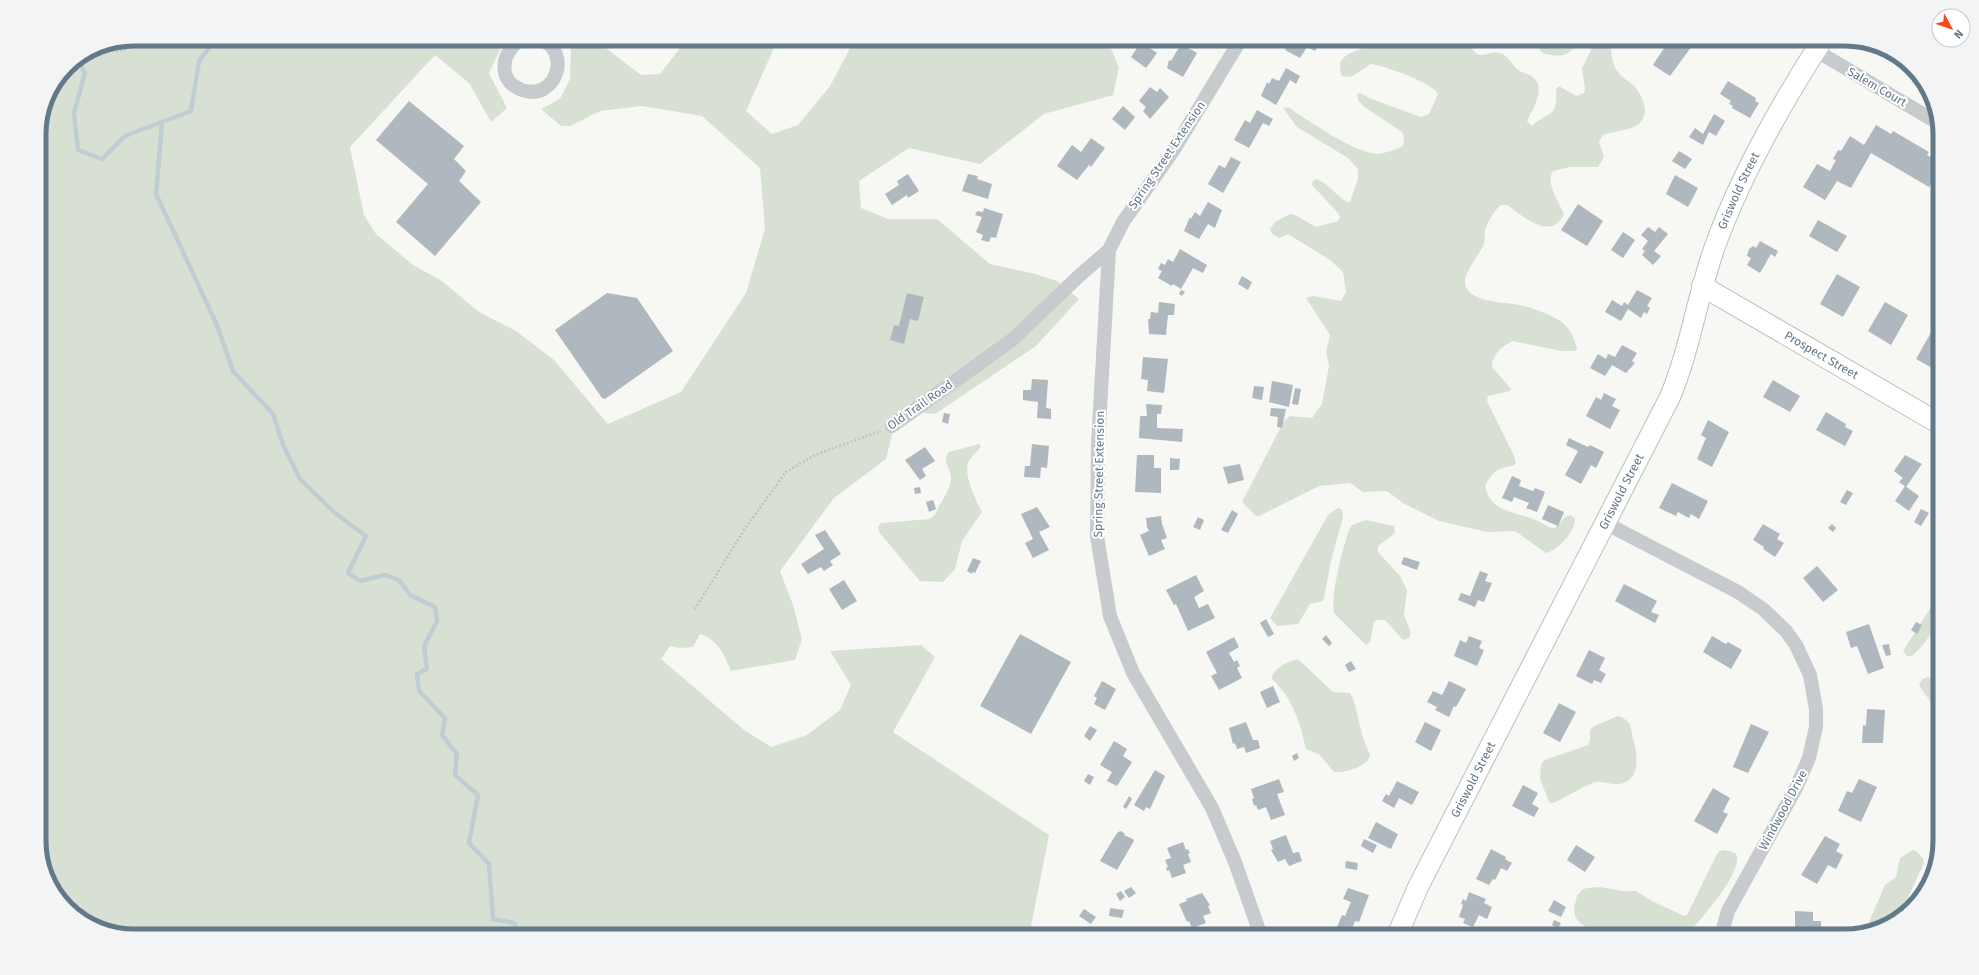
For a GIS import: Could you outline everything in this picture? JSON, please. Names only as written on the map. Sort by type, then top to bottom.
[{"type":"main road","name":"Griswold Street","points":[[1400,929],[1418,887],[1676,383],[1702,286],[1714,248],[1732,206],[1779,113],[1818,46]]},
{"type":"main road","name":"Prospect Street","points":[[1702,286],[1933,420]]},
{"type":"street","points":[[513,46],[506,53],[504,68],[510,82],[516,88],[531,92],[539,91],[553,81],[558,66],[557,57],[551,46]]},
{"type":"street","name":"Spring Street Extension","points":[[1237,46],[1173,151],[1123,222],[1109,250],[1098,444],[1097,536],[1110,616],[1133,673],[1212,808],[1235,862],[1259,929]]},
{"type":"street","name":"Salem Court","points":[[1821,46],[1931,119]]},
{"type":"street","name":"Old Trail Road","points":[[892,426],[1012,340],[1080,275],[1109,250]]},
{"type":"street","name":"Windwood Drive","points":[[1605,523],[1738,592],[1763,608],[1778,622],[1792,640],[1804,660],[1810,675],[1816,709],[1814,734],[1809,758],[1799,783],[1728,911],[1723,929]]},
{"type":"path","points":[[111,50],[118,52],[124,51],[130,46]]},
{"type":"path","name":"Old Trail Road","points":[[695,609],[744,530],[786,472],[815,455],[892,426]]},
{"type":"shaded area","points":[[129,46],[502,46],[489,73],[507,108],[491,122],[469,83],[435,55],[350,147],[364,215],[376,234],[413,265],[442,281],[479,312],[516,331],[554,360],[608,424],[681,392],[746,293],[765,229],[760,168],[702,116],[642,106],[600,111],[570,126],[561,126],[541,109],[560,99],[570,79],[570,46],[603,46],[641,75],[660,74],[682,46],[775,46],[746,111],[772,134],[798,125],[830,86],[851,46],[1110,46],[1119,68],[1113,95],[1044,114],[980,164],[909,148],[859,181],[861,208],[888,219],[937,219],[990,264],[1035,274],[1057,281],[1079,299],[1036,346],[935,414],[898,410],[886,459],[834,498],[780,571],[793,605],[802,639],[795,660],[731,671],[720,648],[711,640],[700,634],[693,647],[680,648],[670,646],[661,659],[744,730],[771,747],[807,735],[840,710],[851,685],[830,651],[921,645],[935,657],[893,732],[1049,835],[1030,929],[134,929],[106,924],[85,914],[68,899],[55,880],[46,846],[46,129],[49,111],[55,95],[64,81],[76,68],[95,55]]},
{"type":"shaded area","points":[[1472,46],[1475,52],[1481,55],[1495,52],[1505,55],[1517,69],[1534,78],[1539,88],[1537,100],[1527,121],[1532,126],[1554,110],[1556,90],[1559,86],[1576,96],[1584,93],[1585,89],[1582,68],[1593,46],[1611,46],[1614,66],[1620,74],[1636,88],[1642,98],[1645,109],[1643,119],[1639,124],[1634,127],[1602,136],[1599,142],[1604,157],[1598,167],[1570,167],[1553,171],[1551,176],[1552,187],[1564,214],[1558,222],[1552,226],[1544,226],[1529,220],[1507,205],[1501,205],[1498,207],[1488,223],[1485,230],[1483,245],[1465,280],[1466,288],[1478,297],[1495,302],[1524,306],[1559,320],[1570,331],[1576,345],[1577,349],[1575,351],[1561,351],[1513,341],[1498,351],[1492,362],[1492,367],[1511,389],[1510,391],[1488,396],[1487,401],[1516,463],[1513,466],[1499,469],[1493,474],[1485,486],[1490,498],[1496,505],[1551,527],[1555,528],[1564,518],[1570,515],[1575,518],[1573,529],[1565,540],[1556,549],[1546,553],[1515,531],[1487,532],[1439,521],[1403,503],[1387,491],[1363,492],[1350,483],[1319,486],[1259,516],[1256,516],[1242,502],[1284,421],[1290,416],[1312,418],[1322,404],[1329,366],[1326,352],[1330,335],[1306,298],[1313,296],[1341,301],[1346,292],[1343,272],[1330,260],[1288,234],[1279,238],[1272,234],[1270,229],[1275,222],[1290,214],[1295,215],[1316,227],[1338,221],[1340,217],[1338,213],[1312,185],[1313,181],[1316,179],[1321,181],[1342,199],[1350,202],[1358,179],[1358,169],[1348,158],[1297,127],[1283,108],[1288,107],[1319,128],[1345,143],[1369,153],[1378,154],[1402,147],[1404,138],[1402,132],[1363,106],[1358,100],[1357,94],[1360,93],[1369,98],[1421,117],[1429,114],[1438,94],[1434,89],[1418,80],[1396,71],[1371,64],[1351,77],[1342,76],[1340,64],[1342,60],[1349,54],[1365,47]]},
{"type":"shaded area","points":[[1539,46],[1575,46],[1569,53],[1560,56],[1542,53]]},
{"type":"shaded area","points":[[979,444],[981,446],[969,461],[967,472],[976,501],[982,512],[962,541],[955,569],[943,582],[920,581],[879,532],[878,527],[881,523],[930,519],[935,515],[947,493],[950,484],[951,475],[946,462],[949,452]]},
{"type":"shaded area","points":[[1338,508],[1342,510],[1343,517],[1331,561],[1323,601],[1310,604],[1298,624],[1277,626],[1270,618],[1328,515]]},
{"type":"shaded area","points":[[1366,520],[1394,526],[1395,533],[1378,546],[1378,552],[1400,576],[1407,590],[1404,615],[1411,633],[1409,638],[1403,640],[1385,620],[1377,620],[1374,622],[1370,642],[1366,645],[1334,613],[1333,605],[1335,584],[1349,530],[1352,525]]},
{"type":"shaded area","points":[[1933,604],[1933,632],[1912,656],[1907,656],[1903,651]]},
{"type":"shaded area","points":[[1298,659],[1333,692],[1350,693],[1353,698],[1363,738],[1370,755],[1365,763],[1349,770],[1334,772],[1319,754],[1306,749],[1295,711],[1285,695],[1272,679],[1278,668],[1290,661]]},
{"type":"shaded area","points":[[1928,677],[1933,678],[1933,704],[1919,685],[1922,679]]},
{"type":"shaded area","points":[[1618,716],[1629,723],[1633,737],[1636,755],[1636,768],[1630,779],[1618,784],[1601,782],[1592,783],[1558,801],[1552,803],[1549,802],[1540,779],[1541,764],[1545,760],[1588,745],[1590,740],[1590,730],[1594,726]]},
{"type":"shaded area","points":[[1725,850],[1735,853],[1737,856],[1736,865],[1726,886],[1691,929],[1590,929],[1581,924],[1575,917],[1574,908],[1577,896],[1582,890],[1600,887],[1622,891],[1636,891],[1650,900],[1684,916],[1687,915],[1717,854],[1720,851]]},
{"type":"shaded area","points":[[1913,850],[1923,858],[1924,863],[1904,905],[1889,917],[1870,925],[1869,922],[1885,885],[1896,877],[1900,858]]},
{"type":"building","points":[[1138,46],[1147,46],[1157,53],[1146,68],[1131,57]]},
{"type":"building","points":[[1180,46],[1185,46],[1197,53],[1183,77],[1167,68],[1169,60],[1171,61]]},
{"type":"building","points":[[1287,46],[1318,46],[1315,51],[1307,47],[1300,58],[1285,50]]},
{"type":"building","points":[[1665,46],[1692,46],[1670,76],[1653,65]]},
{"type":"building","points":[[1286,68],[1300,76],[1296,84],[1290,80],[1276,105],[1261,96],[1267,82],[1269,84],[1272,78],[1279,81]]},
{"type":"building","points":[[1728,81],[1756,98],[1755,101],[1759,103],[1750,118],[1732,108],[1733,106],[1729,104],[1731,101],[1720,94]]},
{"type":"building","points":[[1150,87],[1157,92],[1160,88],[1169,97],[1150,119],[1143,111],[1146,107],[1139,101]]},
{"type":"building","points":[[409,101],[464,146],[454,159],[466,171],[459,181],[481,202],[435,256],[396,222],[428,184],[376,140]]},
{"type":"building","points":[[1123,106],[1135,117],[1125,130],[1112,119]]},
{"type":"building","points":[[1257,110],[1273,119],[1269,126],[1263,123],[1249,148],[1234,140],[1245,120],[1250,123]]},
{"type":"building","points":[[1714,114],[1725,121],[1716,136],[1709,132],[1703,145],[1689,137],[1695,128],[1703,134]]},
{"type":"building","points":[[1876,125],[1891,134],[1893,131],[1929,152],[1927,155],[1933,159],[1933,180],[1929,187],[1871,153],[1851,188],[1837,181],[1825,200],[1803,187],[1817,164],[1830,171],[1836,160],[1833,159],[1838,150],[1841,151],[1850,136],[1864,145]]},
{"type":"building","points":[[1091,138],[1105,148],[1091,167],[1089,165],[1077,180],[1057,166],[1072,145],[1081,152]]},
{"type":"building","points":[[1679,151],[1692,159],[1685,169],[1672,161]]},
{"type":"building","points":[[1231,157],[1241,162],[1223,193],[1208,184],[1219,165],[1225,168]]},
{"type":"building","points":[[908,174],[919,191],[908,198],[907,195],[892,205],[885,194],[899,185],[897,181]]},
{"type":"building","points":[[968,174],[978,176],[977,179],[992,184],[988,199],[962,191]]},
{"type":"building","points":[[1675,175],[1698,188],[1688,207],[1666,194]]},
{"type":"building","points":[[1208,202],[1222,210],[1215,228],[1208,224],[1199,239],[1184,231],[1190,217],[1191,219],[1195,212],[1200,216]]},
{"type":"building","points":[[1578,204],[1603,221],[1587,246],[1561,230]]},
{"type":"building","points":[[984,208],[1003,214],[996,238],[991,237],[989,242],[981,240],[983,235],[976,232],[982,217],[975,215],[977,211],[983,212]]},
{"type":"building","points":[[1818,220],[1847,236],[1837,252],[1809,236]]},
{"type":"building","points":[[1648,227],[1655,232],[1659,227],[1668,234],[1654,251],[1661,256],[1653,265],[1642,255],[1645,251],[1642,249],[1648,241],[1641,235]]},
{"type":"building","points":[[1623,232],[1635,240],[1623,258],[1611,250]]},
{"type":"building","points":[[1760,241],[1778,251],[1775,257],[1771,254],[1760,273],[1747,265],[1751,258],[1747,256],[1749,249],[1753,246],[1756,248]]},
{"type":"building","points":[[1180,249],[1207,265],[1203,273],[1193,268],[1181,289],[1158,278],[1162,271],[1158,269],[1161,263],[1165,265],[1168,259],[1173,262]]},
{"type":"building","points":[[1837,274],[1860,287],[1843,317],[1820,304]]},
{"type":"building","points":[[1242,276],[1252,282],[1248,290],[1238,284]]},
{"type":"building","points":[[1181,290],[1185,292],[1182,296],[1179,294]]},
{"type":"building","points":[[1637,290],[1652,298],[1647,306],[1650,308],[1647,314],[1644,312],[1641,318],[1628,309],[1621,321],[1605,312],[1612,300],[1622,306],[1624,302],[1628,305]]},
{"type":"building","points":[[607,293],[637,298],[673,351],[605,399],[602,398],[555,330]]},
{"type":"building","points":[[907,293],[924,297],[918,321],[910,319],[904,344],[890,340],[894,325],[899,326]]},
{"type":"building","points":[[1159,302],[1175,304],[1174,315],[1168,315],[1166,335],[1149,334],[1148,319],[1150,319],[1151,312],[1158,313]]},
{"type":"building","points":[[1885,302],[1908,315],[1891,345],[1868,331]]},
{"type":"building","points":[[1933,329],[1933,369],[1916,359]]},
{"type":"building","points":[[1622,345],[1637,353],[1632,361],[1635,363],[1626,373],[1612,365],[1605,376],[1590,368],[1598,354],[1606,359],[1608,354],[1615,357]]},
{"type":"building","points":[[1143,357],[1168,359],[1164,393],[1147,391],[1148,380],[1141,379]]},
{"type":"building","points":[[1032,379],[1048,380],[1046,408],[1051,409],[1051,419],[1037,418],[1038,402],[1023,400],[1023,390],[1031,390]]},
{"type":"building","points":[[1773,380],[1800,396],[1790,412],[1763,397]]},
{"type":"building","points":[[1272,381],[1293,385],[1289,407],[1269,402]]},
{"type":"building","points":[[1254,386],[1264,387],[1262,400],[1252,398]]},
{"type":"building","points":[[1295,388],[1301,389],[1298,405],[1292,404]]},
{"type":"building","points":[[1604,393],[1616,399],[1612,406],[1620,410],[1610,429],[1586,416],[1596,397],[1601,400]]},
{"type":"building","points":[[1146,404],[1162,405],[1161,414],[1157,414],[1157,428],[1183,429],[1182,442],[1139,438],[1140,416],[1147,416]]},
{"type":"building","points":[[1271,408],[1286,409],[1282,428],[1277,427],[1278,417],[1270,416]]},
{"type":"building","points":[[1826,412],[1846,424],[1845,427],[1853,431],[1845,446],[1816,430]]},
{"type":"building","points":[[944,413],[950,414],[948,424],[942,422]]},
{"type":"building","points":[[1708,420],[1729,432],[1712,467],[1697,459],[1706,438],[1701,435]]},
{"type":"building","points":[[1569,438],[1588,447],[1590,445],[1604,452],[1596,468],[1591,465],[1581,484],[1565,475],[1578,451],[1566,445]]},
{"type":"building","points":[[1032,444],[1049,446],[1047,468],[1041,467],[1040,478],[1024,477],[1025,466],[1030,466]]},
{"type":"building","points":[[925,447],[935,461],[922,469],[926,476],[920,480],[905,460]]},
{"type":"building","points":[[1137,455],[1154,455],[1154,468],[1161,468],[1161,493],[1135,492]]},
{"type":"building","points":[[1905,455],[1922,464],[1906,487],[1899,482],[1903,478],[1894,471]]},
{"type":"building","points":[[1170,458],[1180,459],[1179,470],[1170,470]]},
{"type":"building","points":[[1240,464],[1244,480],[1228,484],[1223,467]]},
{"type":"building","points":[[1512,476],[1521,480],[1519,486],[1533,491],[1535,488],[1545,492],[1537,512],[1526,508],[1529,503],[1514,497],[1512,502],[1502,498]]},
{"type":"building","points":[[1672,483],[1708,501],[1699,519],[1691,514],[1689,518],[1678,512],[1676,516],[1659,508]]},
{"type":"building","points":[[1905,486],[1919,496],[1909,511],[1895,501]]},
{"type":"building","points":[[920,487],[921,493],[915,494],[914,488]]},
{"type":"building","points":[[1847,490],[1853,493],[1846,505],[1840,502]]},
{"type":"building","points":[[933,500],[936,509],[929,512],[926,502]]},
{"type":"building","points":[[1548,505],[1564,512],[1558,526],[1542,519]]},
{"type":"building","points":[[1037,507],[1050,527],[1039,532],[1049,550],[1033,558],[1025,543],[1033,539],[1021,514]]},
{"type":"building","points":[[1921,509],[1929,513],[1921,526],[1914,522]]},
{"type":"building","points":[[1232,510],[1238,514],[1228,533],[1221,530]]},
{"type":"building","points":[[1161,516],[1167,538],[1161,540],[1165,549],[1149,556],[1140,535],[1149,531],[1146,518]]},
{"type":"building","points":[[1198,517],[1204,520],[1200,530],[1193,527]]},
{"type":"building","points":[[1763,524],[1780,534],[1777,539],[1784,543],[1775,557],[1753,540]]},
{"type":"building","points":[[1832,524],[1836,528],[1833,532],[1828,528]]},
{"type":"building","points":[[825,530],[841,554],[830,561],[833,565],[824,571],[821,567],[808,574],[801,564],[824,549],[815,535]]},
{"type":"building","points":[[1404,557],[1420,562],[1417,570],[1401,564]]},
{"type":"building","points":[[973,558],[981,561],[975,573],[972,572],[972,574],[967,571]]},
{"type":"building","points":[[1817,566],[1838,590],[1823,602],[1803,578]]},
{"type":"building","points":[[1480,571],[1488,574],[1485,581],[1492,583],[1484,602],[1478,600],[1475,607],[1458,600],[1461,593],[1470,596]]},
{"type":"building","points":[[1196,575],[1204,591],[1194,597],[1199,608],[1208,604],[1215,618],[1188,631],[1176,604],[1174,605],[1166,590]]},
{"type":"building","points":[[844,580],[857,601],[842,610],[829,589]]},
{"type":"building","points":[[1624,584],[1657,601],[1651,612],[1659,615],[1655,623],[1615,601]]},
{"type":"building","points":[[1266,619],[1274,634],[1268,637],[1260,623]]},
{"type":"building","points":[[1916,622],[1922,625],[1917,634],[1911,630]]},
{"type":"building","points":[[1869,624],[1884,668],[1868,674],[1857,646],[1851,648],[1846,632]]},
{"type":"building","points":[[1020,634],[1071,662],[1031,734],[980,706]]},
{"type":"building","points":[[1326,635],[1332,643],[1329,646],[1322,639]]},
{"type":"building","points":[[1469,636],[1482,641],[1479,648],[1484,650],[1477,666],[1454,656],[1460,640],[1466,643]]},
{"type":"building","points":[[1712,636],[1726,644],[1728,642],[1742,650],[1731,669],[1703,652]]},
{"type":"building","points":[[1234,637],[1239,647],[1229,653],[1234,662],[1237,660],[1240,666],[1237,668],[1242,678],[1219,690],[1211,676],[1217,673],[1206,652]]},
{"type":"building","points":[[1889,644],[1891,655],[1886,656],[1882,645]]},
{"type":"building","points":[[1589,650],[1605,658],[1599,670],[1606,674],[1601,683],[1594,680],[1592,684],[1576,676]]},
{"type":"building","points":[[1351,661],[1356,669],[1349,672],[1345,665]]},
{"type":"building","points":[[1102,681],[1116,689],[1105,710],[1094,704],[1097,698],[1094,696]]},
{"type":"building","points":[[1449,681],[1466,689],[1456,707],[1454,706],[1449,717],[1435,710],[1437,707],[1427,702],[1433,691],[1442,695]]},
{"type":"building","points":[[1273,686],[1280,702],[1267,708],[1260,692]]},
{"type":"building","points":[[1559,703],[1576,712],[1560,742],[1543,733]]},
{"type":"building","points":[[1867,709],[1885,710],[1883,743],[1862,743],[1863,725],[1866,726]]},
{"type":"building","points":[[1246,722],[1253,740],[1258,740],[1260,748],[1246,753],[1244,747],[1237,749],[1235,743],[1233,744],[1229,728]]},
{"type":"building","points":[[1425,722],[1441,730],[1431,751],[1415,742]]},
{"type":"building","points":[[1751,724],[1769,732],[1748,773],[1733,767]]},
{"type":"building","points":[[1090,726],[1097,730],[1090,741],[1084,736]]},
{"type":"building","points":[[1114,741],[1127,749],[1123,756],[1132,762],[1117,786],[1107,781],[1112,772],[1100,765]]},
{"type":"building","points":[[1297,753],[1299,758],[1294,761],[1292,756]]},
{"type":"building","points":[[1155,770],[1165,776],[1150,809],[1146,807],[1144,811],[1134,805]]},
{"type":"building","points":[[1088,774],[1094,777],[1090,785],[1084,781]]},
{"type":"building","points":[[1279,779],[1284,792],[1277,794],[1285,815],[1271,820],[1266,807],[1258,810],[1256,805],[1254,806],[1252,799],[1254,798],[1251,789]]},
{"type":"building","points":[[1859,779],[1877,787],[1861,822],[1838,811],[1847,791],[1852,793]]},
{"type":"building","points":[[1397,781],[1419,792],[1412,805],[1399,798],[1394,808],[1382,801],[1386,794],[1389,796]]},
{"type":"building","points":[[1523,785],[1538,793],[1532,804],[1539,808],[1534,817],[1512,806]]},
{"type":"building","points":[[1713,788],[1730,798],[1723,812],[1728,814],[1717,834],[1694,821]]},
{"type":"building","points":[[1129,796],[1132,799],[1126,809],[1123,807]]},
{"type":"building","points":[[1376,822],[1398,834],[1391,849],[1368,838]]},
{"type":"building","points":[[1121,831],[1125,834],[1124,835],[1133,839],[1134,841],[1117,870],[1100,861],[1118,832]]},
{"type":"building","points":[[1286,835],[1293,853],[1299,852],[1302,861],[1289,866],[1285,859],[1278,862],[1271,850],[1273,849],[1270,841]]},
{"type":"building","points":[[1825,836],[1840,844],[1836,851],[1843,855],[1836,869],[1828,865],[1817,884],[1801,875]]},
{"type":"building","points":[[1364,839],[1377,845],[1373,853],[1361,846]]},
{"type":"building","points":[[1183,842],[1186,850],[1188,849],[1190,853],[1188,854],[1191,862],[1183,865],[1186,873],[1172,878],[1169,870],[1167,871],[1166,868],[1168,867],[1165,860],[1171,858],[1167,848]]},
{"type":"building","points":[[1576,845],[1595,857],[1585,872],[1567,860]]},
{"type":"building","points":[[1491,849],[1506,857],[1505,859],[1512,863],[1507,871],[1501,868],[1495,880],[1493,879],[1489,885],[1476,879]]},
{"type":"building","points":[[1346,861],[1358,863],[1357,870],[1345,868]]},
{"type":"building","points":[[1131,887],[1136,893],[1129,898],[1124,891]]},
{"type":"building","points":[[1348,888],[1369,895],[1359,922],[1355,921],[1352,929],[1343,929],[1337,927],[1342,915],[1345,916],[1351,902],[1343,899]]},
{"type":"building","points":[[1121,891],[1125,897],[1120,901],[1116,894]]},
{"type":"building","points":[[1469,892],[1486,899],[1484,903],[1492,907],[1487,919],[1479,915],[1473,927],[1463,923],[1465,919],[1459,917],[1463,905],[1461,904],[1463,899],[1466,901]]},
{"type":"building","points":[[1202,893],[1210,905],[1208,906],[1211,913],[1203,916],[1206,923],[1192,928],[1189,921],[1187,922],[1179,904],[1187,901],[1186,899]]},
{"type":"building","points":[[1554,900],[1566,907],[1561,917],[1548,911]]},
{"type":"building","points":[[1110,908],[1124,910],[1122,918],[1109,916]]},
{"type":"building","points":[[1084,909],[1096,917],[1091,924],[1079,916]]},
{"type":"building","points":[[1795,911],[1813,912],[1813,921],[1821,921],[1821,929],[1795,929]]},
{"type":"building","points":[[1554,920],[1561,923],[1558,928],[1552,925]]},
{"type":"waterway","points":[[80,65],[85,73],[74,113],[78,150],[102,159],[125,136],[191,111],[199,61],[211,46]]},
{"type":"waterway","points":[[162,122],[156,194],[217,325],[233,371],[273,414],[283,445],[300,479],[335,513],[366,536],[348,573],[360,581],[385,575],[399,580],[410,595],[435,607],[437,621],[424,646],[427,669],[417,674],[419,691],[445,718],[442,735],[457,754],[455,775],[478,795],[469,843],[489,864],[493,919],[514,923],[517,929]]}]
